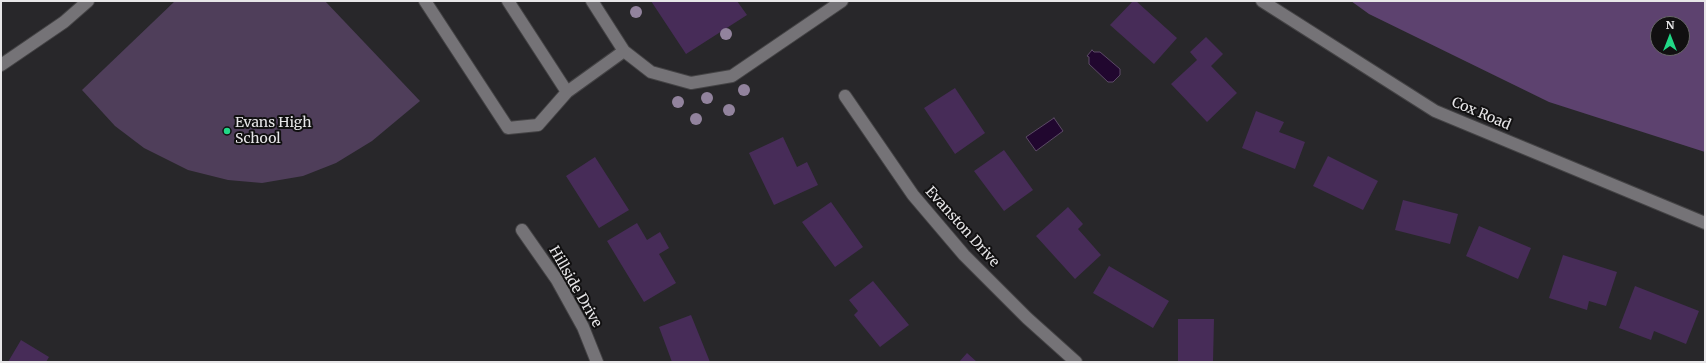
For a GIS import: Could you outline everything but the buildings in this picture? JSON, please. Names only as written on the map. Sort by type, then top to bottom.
[{"type":"street","points":[[1,65],[64,22],[88,1]]},
{"type":"street","points":[[425,1],[508,128],[538,125],[567,92],[624,50]]},
{"type":"street","points":[[508,1],[567,92]]},
{"type":"street","points":[[592,1],[624,50],[651,72],[691,82],[732,76],[842,1]]},
{"type":"street","name":"Cox Road","points":[[1262,1],[1435,111],[1705,223]]},
{"type":"street","name":"Evanston Drive","points":[[845,96],[913,195],[964,255],[1027,318],[1074,362]]},
{"type":"street","name":"Hillside Drive","points":[[522,230],[557,280],[583,327],[597,362]]},
{"type":"shaded area","points":[[175,1],[325,1],[420,101],[372,141],[336,163],[303,176],[262,183],[228,180],[188,170],[144,148],[115,126],[82,90]]},
{"type":"shaded area","points":[[1351,1],[1705,1],[1705,152],[1549,102],[1369,14]]},
{"type":"shaded area","points":[[1092,50],[1094,52],[1100,52],[1120,69],[1120,75],[1113,82],[1108,82],[1089,64],[1089,57],[1087,56]]},
{"type":"shaded area","points":[[1054,118],[1063,131],[1036,151],[1026,137]]},
{"type":"place","name":"Evans High School","points":[[227,131]]}]
